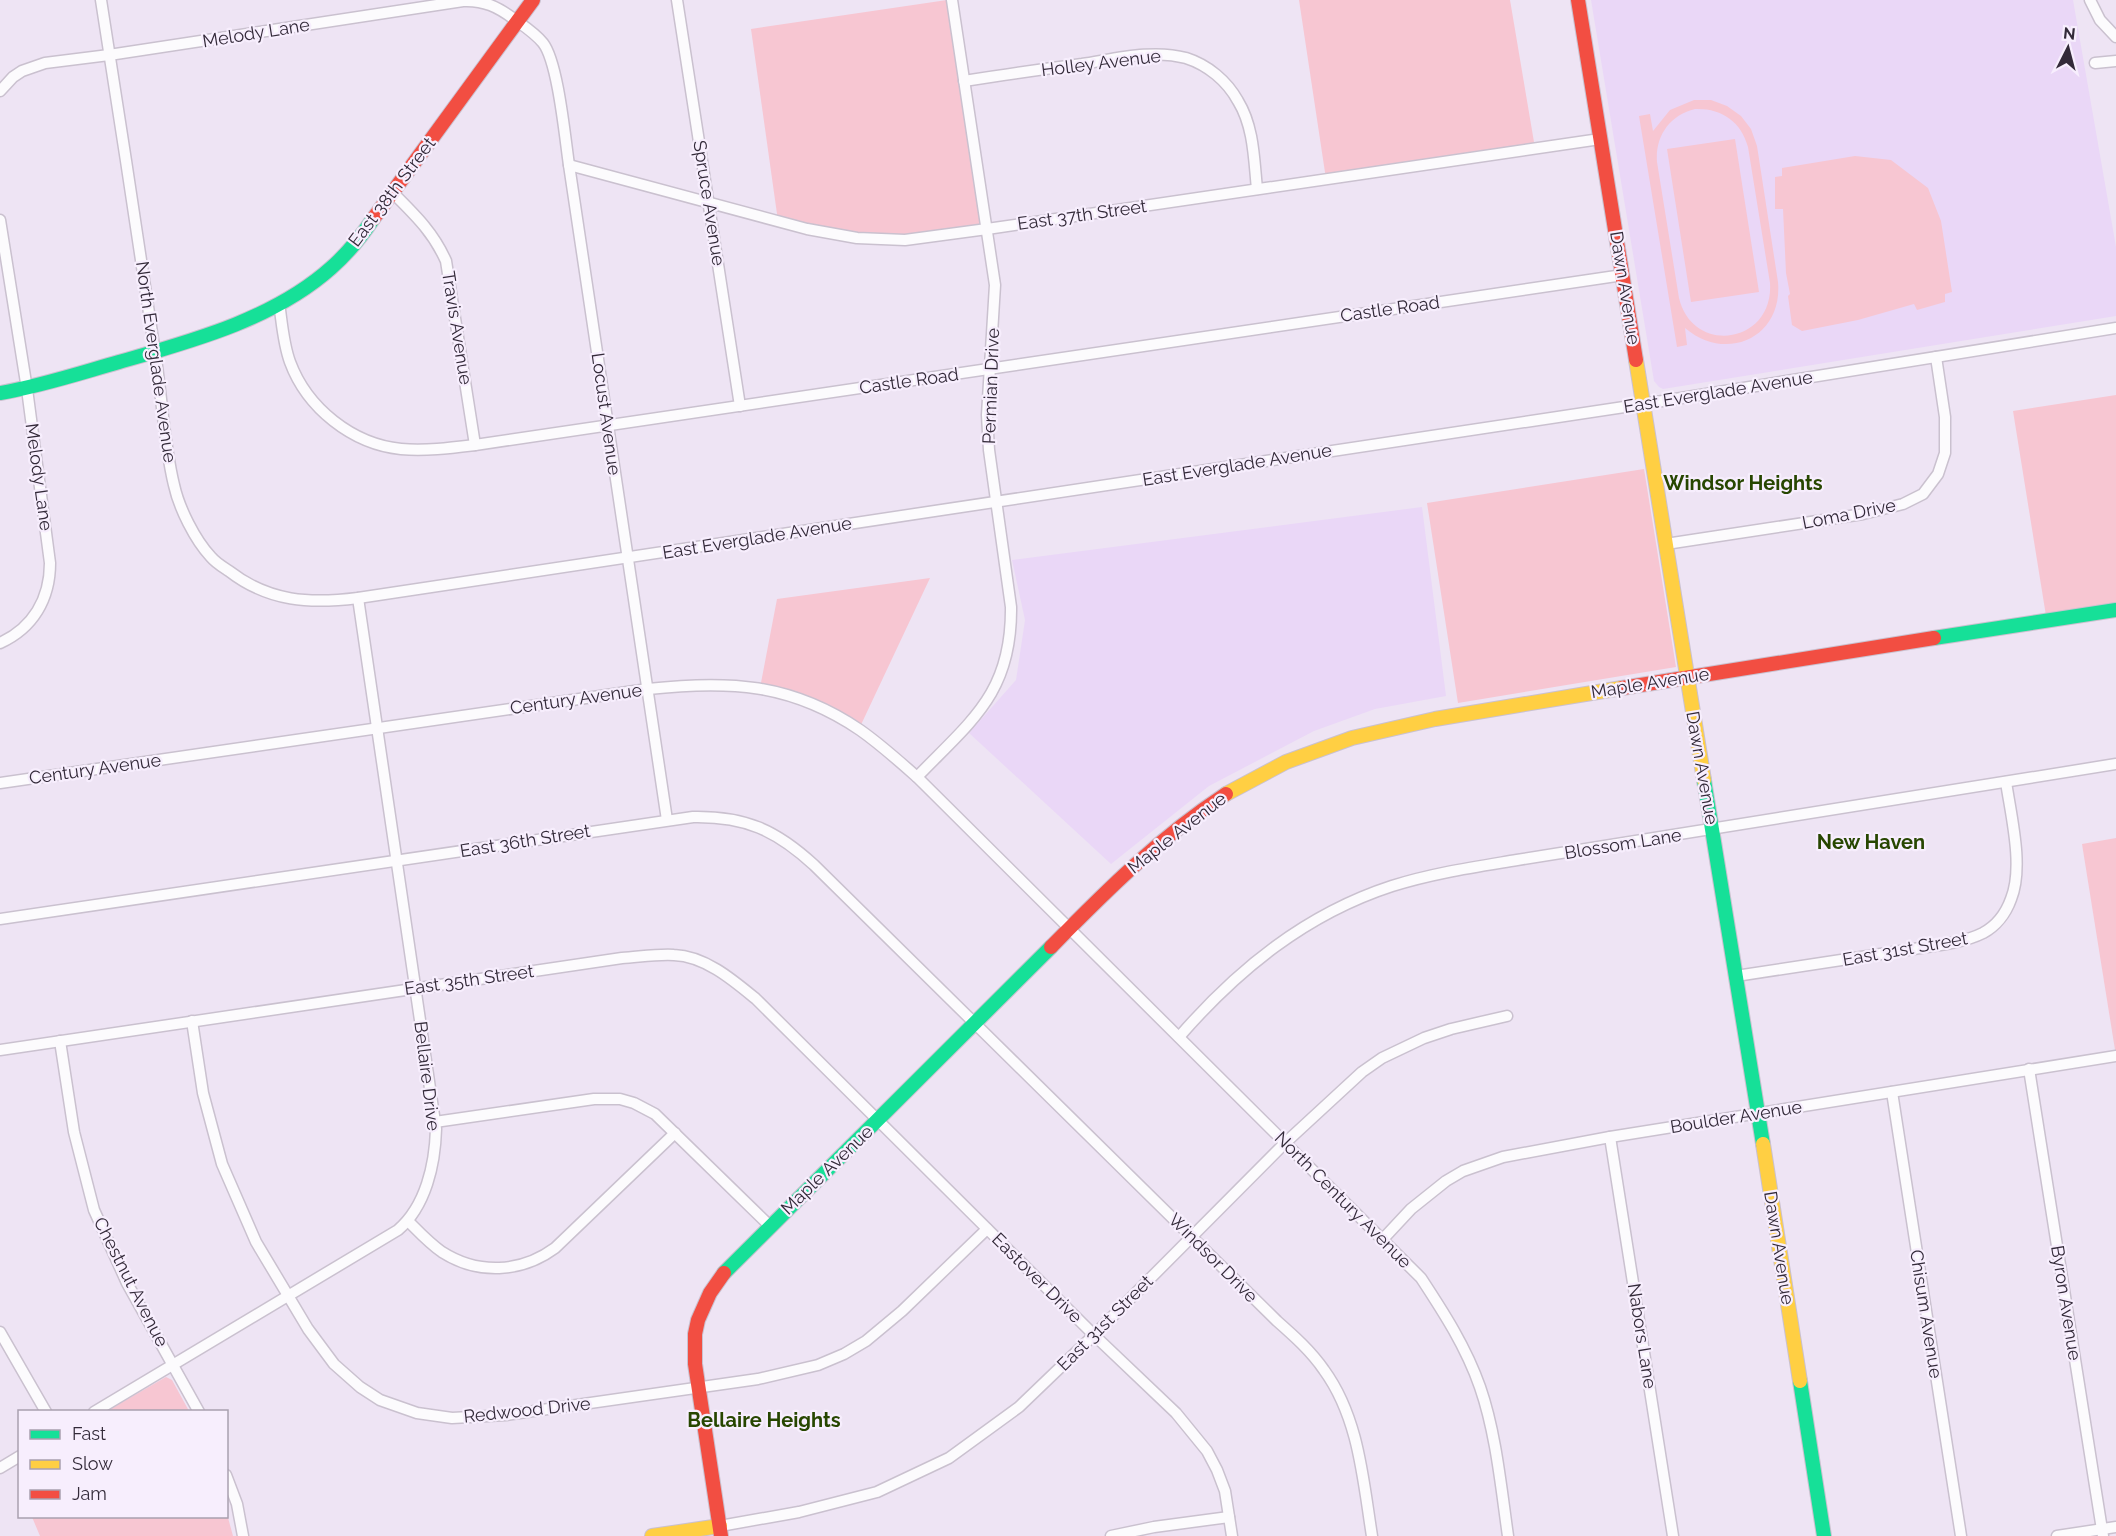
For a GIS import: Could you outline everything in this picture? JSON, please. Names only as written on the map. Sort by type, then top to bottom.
[{"type":"street","name":"North Everglade Avenue","points":[[100,0],[174,486],[184,517],[211,557],[238,578],[262,592],[291,599],[325,602],[358,598]]},
{"type":"street","name":"East 38th Street","points":[[0,393],[27,389],[155,352],[258,314],[325,273],[357,242],[533,0]]},
{"type":"street","name":"Spruce Avenue","points":[[677,0],[740,406]]},
{"type":"street","name":"Permian Drive","points":[[917,777],[971,722],[987,702],[999,680],[1007,657],[1011,632],[1011,607],[988,450],[987,415],[995,285],[952,0]]},
{"type":"street","name":"Dawn Avenue","points":[[1578,0],[1686,677],[1713,830],[1824,1536]]},
{"type":"street","points":[[2090,0],[2100,20],[2116,37]]},
{"type":"street","name":"Melody Lane","points":[[0,91],[13,77],[33,66],[463,2],[487,3],[517,21]]},
{"type":"street","name":"Locust Avenue","points":[[517,21],[534,34],[547,50],[557,87],[667,820]]},
{"type":"street","name":"Holley Avenue","points":[[964,81],[1140,55],[1173,55],[1194,61],[1216,75],[1242,107],[1251,138],[1257,189]]},
{"type":"street","points":[[2095,63],[2116,61]]},
{"type":"street","name":"East 37th Street","points":[[569,165],[807,229],[857,238],[904,240],[1600,139]]},
{"type":"street","name":"Travis Avenue","points":[[393,193],[429,229],[446,261],[475,446]]},
{"type":"street","name":"Melody Lane","points":[[0,220],[27,389],[50,563],[50,577],[45,597],[36,615],[17,633],[0,643]]},
{"type":"street","name":"Castle Road","points":[[279,303],[286,348],[297,377],[317,405],[337,424],[370,441],[399,449],[441,449],[475,446],[1623,275]]},
{"type":"street","name":"East Everglade Avenue","points":[[358,598],[1644,404],[2116,328]]},
{"type":"street","name":"Loma Drive","points":[[1666,544],[1863,514],[1903,504],[1923,494],[1938,474],[1945,453],[1945,417],[1936,357]]},
{"type":"street","name":"Bellaire Drive","points":[[97,1410],[398,1230],[408,1221],[422,1196],[430,1174],[435,1151],[435,1122],[358,598]]},
{"type":"street","name":"Maple Avenue","points":[[721,1531],[698,1388],[694,1344],[698,1320],[710,1293],[725,1272],[770,1226],[1069,928],[1138,861],[1198,812],[1254,778],[1296,758],[1352,738],[1424,721],[1686,677],[2116,610]]},
{"type":"street","name":"Century Avenue","points":[[0,783],[648,689],[731,684],[777,692],[800,699],[822,708],[859,729],[917,777],[1069,928]]},
{"type":"street","name":"Blossom Lane","points":[[1179,1037],[1225,988],[1260,957],[1309,923],[1362,897],[1393,886],[1451,871],[2116,764]]},
{"type":"street","name":"East 31st Street","points":[[1736,976],[1916,949],[1966,939],[1985,932],[2004,912],[2015,885],[2016,852],[2006,782]]},
{"type":"street","name":"East 36th Street","points":[[0,919],[667,820],[693,817],[731,818],[780,837],[814,865],[975,1023]]},
{"type":"street","name":"North Century Avenue","points":[[1069,928],[1421,1278],[1454,1328],[1480,1387],[1495,1451],[1508,1536]]},
{"type":"street","name":"East 35th Street","points":[[0,1050],[622,958],[657,955],[687,956],[720,972],[756,999],[877,1121]]},
{"type":"street","name":"East 31st Street","points":[[652,1536],[721,1531],[876,1492],[949,1458],[1019,1407],[1285,1143],[1351,1081],[1382,1058],[1424,1038],[1506,1016]]},
{"type":"street","name":"Redwood Drive","points":[[192,1021],[203,1093],[222,1164],[256,1242],[321,1348],[345,1375],[380,1400],[417,1413],[452,1418],[479,1417],[698,1388],[782,1375],[818,1365],[866,1341],[902,1311],[987,1229]]},
{"type":"street","name":"Windsor Drive","points":[[975,1023],[1302,1343],[1325,1371],[1343,1403],[1355,1438],[1372,1536]]},
{"type":"street","name":"Chestnut Avenue","points":[[60,1041],[74,1132],[94,1210],[127,1283],[198,1410]]},
{"type":"street","name":"Boulder Avenue","points":[[1383,1239],[1411,1209],[1463,1171],[1521,1152],[2116,1056]]},
{"type":"street","name":"Byron Avenue","points":[[2029,1070],[2103,1532]]},
{"type":"street","name":"Chisum Avenue","points":[[1892,1092],[1960,1536]]},
{"type":"street","points":[[435,1122],[609,1098],[627,1101],[655,1114],[770,1226]]},
{"type":"street","name":"Eastover Drive","points":[[877,1121],[1193,1433],[1207,1451],[1225,1491],[1232,1536]]},
{"type":"street","points":[[408,1221],[441,1251],[459,1260],[485,1267],[510,1268],[535,1261],[555,1248],[584,1222],[675,1133]]},
{"type":"street","name":"Nabors Lane","points":[[1610,1137],[1673,1536]]},
{"type":"street","points":[[0,1332],[45,1410]]},
{"type":"street","points":[[0,1468],[18,1457]]},
{"type":"street","points":[[228,1480],[237,1504],[243,1536]]},
{"type":"street","points":[[1111,1536],[1146,1528],[1229,1517]]},
{"type":"street","points":[[2057,1536],[2103,1532],[2116,1527]]},
{"type":"shaded area","points":[[947,0],[987,229],[905,240],[778,221],[751,29]]},
{"type":"shaded area","points":[[1299,0],[1510,0],[1535,148],[1326,179]]},
{"type":"shaded area","points":[[1591,0],[2073,0],[2116,247],[2116,316],[1663,389],[1659,387],[1654,381]]},
{"type":"shaded area","points":[[1694,100],[1711,100],[1727,106],[1741,116],[1751,129],[1757,146],[1778,282],[1777,301],[1771,318],[1762,330],[1749,339],[1734,344],[1718,343],[1701,338],[1685,328],[1687,345],[1677,347],[1639,116],[1650,114],[1653,131],[1670,110]],"holes":[[[1704,109],[1729,118],[1745,138],[1770,283],[1768,304],[1759,319],[1747,330],[1731,335],[1715,335],[1700,329],[1687,317],[1679,298],[1657,162],[1662,135],[1671,122],[1686,112]]]},
{"type":"shaded area","points":[[1735,139],[1759,292],[1691,302],[1667,149]]},
{"type":"shaded area","points":[[1855,156],[1891,160],[1928,188],[1941,221],[1952,292],[1945,294],[1945,302],[1917,310],[1914,304],[1858,320],[1802,331],[1792,325],[1786,273],[1783,209],[1775,209],[1775,177],[1782,176],[1782,168]]},
{"type":"shaded area","points":[[2116,395],[2116,611],[2047,622],[2013,411]]},
{"type":"shaded area","points":[[1644,469],[1676,667],[1458,703],[1427,503]]},
{"type":"shaded area","points":[[1422,507],[1446,696],[1375,709],[1314,731],[1209,786],[1111,864],[969,733],[1016,680],[1025,620],[1012,560]]},
{"type":"shaded area","points":[[930,578],[859,729],[838,717],[760,688],[777,599]]},
{"type":"shaded area","points":[[2116,838],[2116,1056],[2082,844]]},
{"type":"shaded area","points":[[166,1377],[172,1380],[188,1410],[109,1410]]},
{"type":"shaded area","points":[[32,1518],[228,1518],[233,1536],[40,1536]]},
{"type":"traffic: fast","points":[[0,393],[60,379],[175,346],[258,315],[309,286],[331,268],[354,245],[373,219]]},
{"type":"traffic: fast","points":[[1934,638],[2116,610]]},
{"type":"traffic: fast","points":[[1704,780],[1763,1144]]},
{"type":"traffic: fast","points":[[724,1273],[1051,947]]},
{"type":"traffic: fast","points":[[1800,1381],[1824,1536]]},
{"type":"traffic: slow","points":[[1636,360],[1704,780]]},
{"type":"traffic: slow","points":[[1226,794],[1286,762],[1352,738],[1435,719],[1622,688]]},
{"type":"traffic: slow","points":[[1763,1144],[1800,1381]]},
{"type":"traffic: slow","points":[[652,1536],[720,1526]]},
{"type":"traffic: jam","points":[[373,219],[533,0]]},
{"type":"traffic: jam","points":[[1578,0],[1636,360]]},
{"type":"traffic: jam","points":[[1622,688],[1934,638]]},
{"type":"traffic: jam","points":[[1051,947],[1113,885],[1156,847],[1226,794]]},
{"type":"traffic: jam","points":[[721,1536],[695,1364],[695,1334],[698,1320],[710,1293],[724,1273]]},
{"type":"district","name":"Windsor Heights","points":[[1743,483]]},
{"type":"district","name":"New Haven","points":[[1871,842]]},
{"type":"district","name":"Bellaire Heights","points":[[764,1420]]}]
